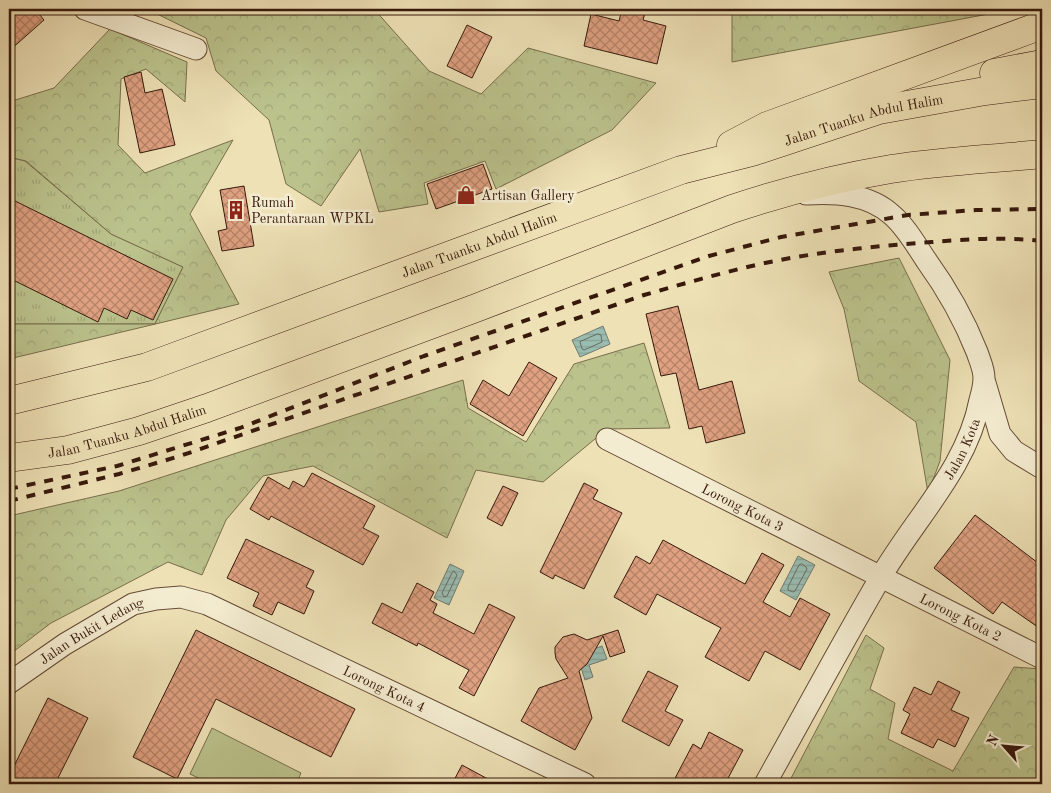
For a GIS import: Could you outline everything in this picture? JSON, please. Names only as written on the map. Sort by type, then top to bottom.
[{"type":"main road","points":[[681,170],[767,126],[1042,25]]},
{"type":"main road","points":[[879,110],[950,81],[1042,64]]},
{"type":"main road","name":"Jalan Tuanku Abdul Halim","points":[[9,400],[147,367],[681,170],[752,152],[879,110],[985,91],[1042,84]]},
{"type":"main road","name":"Jalan Tuanku Abdul Halim","points":[[9,458],[68,450],[139,431],[207,408],[476,308],[732,209],[772,196],[890,169],[1042,154]]},
{"type":"street","points":[[85,9],[196,48]]},
{"type":"street","name":"Jalan Kota","points":[[764,784],[880,577],[953,470],[978,414],[984,380],[984,372],[969,332],[950,294],[908,232],[892,215],[877,204],[849,195],[772,196]]},
{"type":"street","points":[[984,380],[1000,434],[1014,451],[1042,468]]},
{"type":"street","name":"Lorong Kota 3","points":[[607,439],[880,577]]},
{"type":"street","name":"Lorong Kota 2","points":[[880,577],[1042,658]]},
{"type":"street","name":"Jalan Bukit Ledang","points":[[9,683],[65,644],[133,604],[156,599],[180,597]]},
{"type":"street","name":"Lorong Kota 4","points":[[180,597],[207,604],[585,784]]},
{"type":"green space","points":[[147,9],[374,9],[429,71],[481,94],[528,48],[656,83],[612,130],[496,189],[485,161],[424,183],[428,204],[379,212],[360,149],[321,206],[286,184],[269,120],[216,71],[206,38]]},
{"type":"green space","points":[[732,9],[1005,9],[994,13],[732,62]]},
{"type":"green space","points":[[110,29],[187,62],[185,102],[146,69],[121,79],[118,145],[145,173],[233,140],[190,214],[239,304],[9,359],[9,324],[155,324],[183,267],[111,234],[26,161],[9,157],[9,102],[54,88]]},
{"type":"green space","points":[[9,157],[25,161],[111,234],[183,267],[155,324],[9,324]]},
{"type":"green space","points":[[899,258],[950,360],[940,461],[928,493],[916,422],[859,381],[844,309],[829,272]]},
{"type":"green space","points":[[644,343],[670,428],[607,429],[543,482],[476,470],[447,538],[313,466],[263,476],[226,520],[202,575],[168,562],[51,623],[9,655],[9,516],[119,491],[463,380],[468,408],[526,442],[574,364]]},
{"type":"green space","points":[[866,635],[884,648],[870,689],[895,703],[888,739],[953,771],[1014,667],[1042,669],[1042,784],[788,784]]},
{"type":"green space","points":[[212,728],[301,773],[296,784],[211,784],[190,774]]},
{"type":"water","points":[[603,326],[610,344],[580,357],[572,340]]},
{"type":"water","points":[[798,556],[815,565],[796,600],[780,591]]},
{"type":"water","points":[[450,564],[464,571],[449,605],[434,598]]},
{"type":"water","points":[[602,646],[607,659],[589,665],[593,677],[585,680],[577,655]]},
{"type":"building","points":[[9,9],[35,9],[44,20],[9,51]]},
{"type":"building","points":[[622,9],[645,13],[643,20],[666,26],[657,64],[584,46],[591,14],[619,21]]},
{"type":"building","points":[[467,25],[492,37],[472,78],[447,66]]},
{"type":"building","points":[[141,72],[145,93],[162,89],[175,145],[140,153],[124,77]]},
{"type":"building","points":[[483,164],[492,189],[436,209],[427,184]]},
{"type":"building","name":"Rumah Perantaraan WPKL","points":[[244,186],[254,246],[222,251],[218,231],[227,229],[220,190]]},
{"type":"building","points":[[9,198],[173,279],[153,320],[131,310],[127,319],[104,308],[98,322],[9,278]]},
{"type":"building","points":[[678,306],[699,390],[732,381],[745,433],[706,443],[702,426],[689,429],[676,373],[661,376],[646,314]]},
{"type":"building","points":[[529,362],[557,378],[523,436],[470,404],[483,380],[509,396]]},
{"type":"building","points":[[312,473],[375,506],[363,528],[379,536],[363,565],[271,516],[269,520],[250,509],[268,477],[289,489],[293,481],[304,487]]},
{"type":"building","points":[[584,483],[598,490],[593,499],[622,513],[584,589],[555,575],[553,579],[540,572]]},
{"type":"building","points":[[503,486],[518,493],[502,526],[487,518]]},
{"type":"building","points":[[975,515],[1042,566],[1042,630],[1002,602],[993,614],[934,568]]},
{"type":"building","points":[[246,539],[314,571],[306,587],[314,591],[304,614],[278,602],[272,615],[253,606],[259,593],[227,578]]},
{"type":"building","points":[[663,540],[745,584],[762,553],[784,565],[763,602],[790,617],[800,598],[830,614],[800,670],[765,651],[749,681],[705,657],[721,628],[657,594],[646,615],[614,597],[636,556],[650,564]]},
{"type":"building","points":[[417,583],[434,592],[430,600],[437,604],[433,613],[474,634],[489,604],[515,617],[474,696],[459,688],[469,670],[418,643],[417,646],[372,623],[382,603],[402,613]]},
{"type":"building","points":[[196,630],[355,709],[331,757],[216,699],[177,779],[133,757]]},
{"type":"building","points":[[618,630],[625,652],[610,657],[603,636],[587,664],[579,671],[592,718],[575,750],[521,721],[539,688],[568,678],[556,659],[555,653],[555,647],[563,637],[574,634],[587,640]]},
{"type":"building","points":[[648,671],[678,686],[665,711],[683,720],[669,746],[622,721]]},
{"type":"building","points":[[938,681],[960,692],[951,710],[969,718],[955,747],[938,739],[933,748],[901,733],[910,714],[903,710],[914,687],[931,695]]},
{"type":"building","points":[[48,698],[88,718],[55,784],[9,784],[9,776]]},
{"type":"building","points":[[709,732],[743,750],[725,784],[672,784],[693,744],[701,749]]},
{"type":"building","points":[[462,765],[497,784],[452,784]]},
{"type":"railway","points":[[9,489],[117,466],[240,428],[424,356],[709,256],[781,237],[908,215],[976,210],[1042,209]]},
{"type":"railway","points":[[9,501],[119,474],[180,456],[644,295],[722,273],[790,258],[871,247],[973,239],[1042,241]]},
{"type":"place","name":"Artisan Gallery","points":[[466,195]]},
{"type":"place","name":"Rumah Perantaraan WPKL","points":[[236,210]]}]
